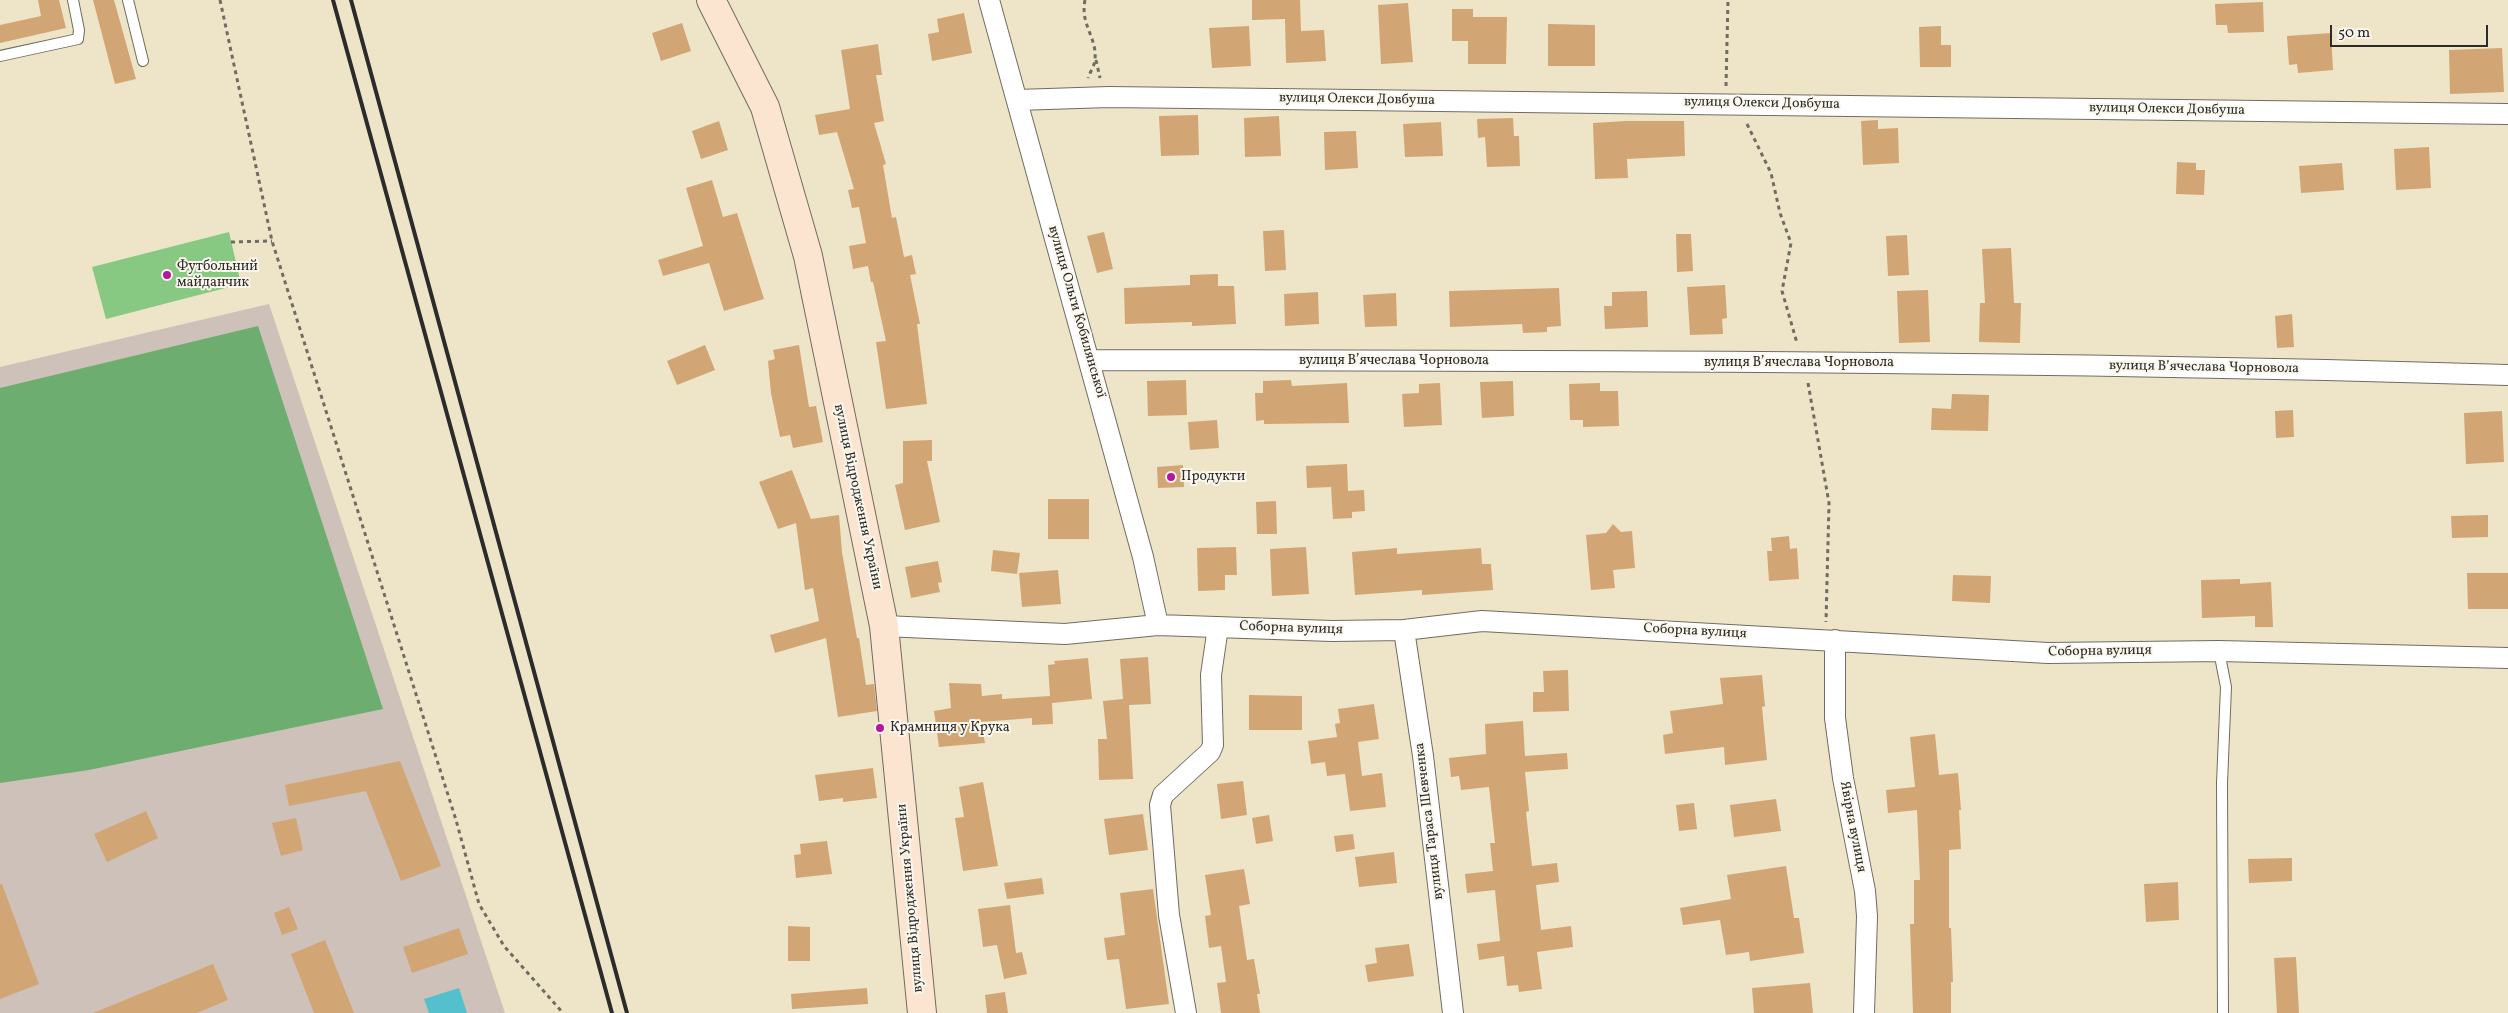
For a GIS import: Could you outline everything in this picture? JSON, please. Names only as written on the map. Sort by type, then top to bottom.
[{"type":"street","name":"вулиця Відродження України","points":[[711,0],[765,106],[808,256],[884,626],[922,1013]]},
{"type":"street","name":"вулиця Ольги Кобилянської","points":[[989,0],[1090,360],[1143,557],[1158,625]]},
{"type":"street","name":"вулиця Олекси Довбуша","points":[[1017,100],[1078,97],[2508,114]]},
{"type":"street","name":"вулиця Вʼячеслава Чорновола","points":[[1090,360],[1804,362],[2316,369],[2508,375]]},
{"type":"street","name":"Соборна вулиця","points":[[884,626],[1064,634],[1158,625],[1332,631],[1404,630],[1482,621],[2048,653],[2219,651],[2508,658]]},
{"type":"street","points":[[1186,1013],[1169,915],[1159,819],[1160,805],[1163,795],[1210,752],[1213,745],[1211,675],[1218,627]]},
{"type":"street","name":"вулиця Тараса Шевченка","points":[[1404,630],[1423,756],[1453,1013]]},
{"type":"street","name":"Явірна вулиця","points":[[1830,640],[1835,718],[1844,787],[1865,891],[1867,916],[1864,1013]]},
{"type":"lane","points":[[0,56],[78,39],[72,0]]},
{"type":"lane","points":[[128,0],[144,61]]},
{"type":"lane","points":[[2219,651],[2226,687],[2222,783],[2223,1013]]},
{"type":"path","points":[[220,0],[272,241],[456,820],[479,904],[504,946],[563,1013]]},
{"type":"path","points":[[1078,97],[1096,60],[1093,44],[1082,12],[1085,0]]},
{"type":"path","points":[[1728,0],[1733,104],[1771,174],[1780,213],[1791,243],[1790,257],[1782,291],[1786,311],[1804,362],[1829,503],[1830,640]]},
{"type":"path","points":[[231,242],[272,241]]},
{"type":"shaded area","points":[[269,304],[505,1013],[0,1013],[0,367]]},
{"type":"green space","name":"Футбольний майданчик","points":[[229,232],[241,284],[106,319],[92,267]]},
{"type":"green space","points":[[258,326],[383,709],[89,770],[0,783],[0,388]]},
{"type":"water","points":[[459,988],[467,1013],[429,1013],[424,999]]},
{"type":"building","points":[[38,0],[59,0],[66,28],[0,43],[0,25],[41,16]]},
{"type":"building","points":[[93,0],[114,0],[136,79],[115,84]]},
{"type":"building","points":[[1252,0],[1300,0],[1301,31],[1324,30],[1326,61],[1286,63],[1285,19],[1252,20]]},
{"type":"building","points":[[2263,2],[2264,32],[2228,33],[2227,25],[2216,25],[2215,4]]},
{"type":"building","points":[[1408,3],[1413,62],[1381,64],[1378,5]]},
{"type":"building","points":[[1452,9],[1473,9],[1473,17],[1507,17],[1506,64],[1468,64],[1468,41],[1452,41]]},
{"type":"building","points":[[964,13],[972,53],[932,61],[928,34],[939,32],[937,19]]},
{"type":"building","points":[[682,23],[691,51],[661,61],[652,33]]},
{"type":"building","points":[[1548,24],[1595,25],[1595,66],[1548,66]]},
{"type":"building","points":[[1249,26],[1251,66],[1212,68],[1209,28]]},
{"type":"building","points":[[1941,26],[1941,45],[1951,45],[1951,67],[1920,67],[1919,27]]},
{"type":"building","points":[[2331,33],[2333,70],[2298,73],[2297,64],[2289,65],[2287,36]]},
{"type":"building","points":[[878,44],[882,75],[876,75],[884,121],[874,123],[886,164],[883,165],[892,218],[896,217],[904,257],[912,255],[916,274],[910,275],[920,324],[917,324],[927,404],[886,409],[876,342],[886,341],[873,282],[871,282],[868,266],[853,269],[849,246],[866,243],[859,207],[852,208],[848,190],[854,189],[837,132],[819,135],[815,115],[850,109],[841,50]]},
{"type":"building","points":[[2502,48],[2504,92],[2450,94],[2449,50]]},
{"type":"building","points":[[1198,115],[1199,155],[1161,156],[1159,116]]},
{"type":"building","points":[[1279,116],[1281,156],[1245,157],[1244,118]]},
{"type":"building","points":[[1513,118],[1514,136],[1519,136],[1520,166],[1487,167],[1485,137],[1478,138],[1477,119]]},
{"type":"building","points":[[1878,120],[1878,129],[1898,128],[1899,163],[1863,165],[1861,121]]},
{"type":"building","points":[[719,121],[728,150],[701,159],[692,131]]},
{"type":"building","points":[[1684,121],[1685,156],[1627,159],[1628,178],[1595,179],[1593,123]]},
{"type":"building","points":[[1441,122],[1443,156],[1405,157],[1403,124]]},
{"type":"building","points":[[1356,131],[1358,168],[1325,170],[1324,132]]},
{"type":"building","points":[[2429,147],[2431,188],[2396,190],[2394,149]]},
{"type":"building","points":[[2177,162],[2196,163],[2196,170],[2205,170],[2204,195],[2176,194]]},
{"type":"building","points":[[2342,163],[2344,190],[2301,193],[2299,166]]},
{"type":"building","points":[[712,180],[723,217],[737,213],[764,299],[724,311],[709,263],[663,276],[658,260],[703,246],[686,188]]},
{"type":"building","points":[[1284,230],[1286,270],[1265,271],[1263,231]]},
{"type":"building","points":[[1104,232],[1113,269],[1097,273],[1087,236]]},
{"type":"building","points":[[1676,234],[1691,234],[1693,271],[1677,272]]},
{"type":"building","points":[[1907,235],[1909,275],[1888,276],[1886,236]]},
{"type":"building","points":[[2011,248],[2014,303],[2021,303],[2020,343],[1979,342],[1980,303],[1985,303],[1982,249]]},
{"type":"building","points":[[1218,274],[1218,286],[1234,286],[1236,324],[1192,326],[1192,322],[1125,324],[1124,288],[1190,285],[1190,275]]},
{"type":"building","points":[[1725,285],[1727,318],[1722,319],[1723,334],[1690,335],[1687,287]]},
{"type":"building","points":[[1559,288],[1561,326],[1547,327],[1547,332],[1523,333],[1522,324],[1450,327],[1449,291]]},
{"type":"building","points":[[1928,290],[1930,342],[1899,343],[1897,291]]},
{"type":"building","points":[[1647,291],[1648,327],[1605,329],[1604,306],[1612,306],[1612,292]]},
{"type":"building","points":[[1318,292],[1319,324],[1285,326],[1284,294]]},
{"type":"building","points":[[1396,293],[1397,326],[1365,327],[1363,295]]},
{"type":"building","points":[[2292,314],[2294,347],[2277,348],[2275,316]]},
{"type":"building","points":[[705,345],[715,370],[677,385],[667,361]]},
{"type":"building","points":[[799,345],[809,407],[816,406],[823,442],[793,448],[790,435],[780,437],[771,393],[768,361],[775,359],[773,350]]},
{"type":"building","points":[[1186,380],[1187,415],[1148,416],[1147,381]]},
{"type":"building","points":[[1291,380],[1292,386],[1347,383],[1349,423],[1264,424],[1264,420],[1256,421],[1255,393],[1263,393],[1263,381]]},
{"type":"building","points":[[1513,381],[1514,416],[1482,418],[1480,382]]},
{"type":"building","points":[[1440,383],[1442,425],[1404,427],[1402,394],[1419,393],[1419,384]]},
{"type":"building","points":[[1600,383],[1600,391],[1618,391],[1619,426],[1583,427],[1583,420],[1570,420],[1569,384]]},
{"type":"building","points":[[1952,394],[1989,395],[1988,431],[1931,430],[1932,408],[1951,409]]},
{"type":"building","points":[[2293,410],[2294,437],[2276,438],[2275,411]]},
{"type":"building","points":[[2502,411],[2504,462],[2466,464],[2464,413]]},
{"type":"building","points":[[1217,420],[1219,448],[1190,450],[1188,422]]},
{"type":"building","points":[[932,440],[932,461],[927,461],[940,522],[905,530],[895,485],[903,483],[903,441]]},
{"type":"building","points":[[1347,464],[1348,491],[1364,490],[1365,511],[1352,512],[1352,518],[1333,519],[1331,487],[1307,488],[1306,466]]},
{"type":"building","name":"Продукти","points":[[1183,465],[1184,487],[1158,488],[1157,467]]},
{"type":"building","points":[[792,470],[811,519],[839,515],[842,552],[866,685],[874,684],[877,711],[838,717],[826,638],[775,653],[770,635],[819,621],[813,588],[805,590],[796,523],[778,529],[759,482]]},
{"type":"building","points":[[1048,499],[1089,499],[1089,539],[1048,539]]},
{"type":"building","points":[[1276,501],[1277,534],[1257,534],[1256,502]]},
{"type":"building","points":[[2488,515],[2488,537],[2452,538],[2451,516]]},
{"type":"building","points":[[1613,524],[1621,532],[1632,531],[1635,568],[1613,570],[1615,588],[1591,590],[1586,535],[1606,533]]},
{"type":"building","points":[[1789,536],[1790,549],[1797,548],[1799,579],[1769,581],[1767,551],[1772,551],[1771,538]]},
{"type":"building","points":[[1236,547],[1237,575],[1225,575],[1225,590],[1198,591],[1197,548]]},
{"type":"building","points":[[1306,547],[1309,594],[1272,596],[1270,549]]},
{"type":"building","points":[[1397,548],[1397,554],[1481,548],[1482,564],[1491,564],[1493,590],[1422,595],[1422,590],[1355,595],[1352,552]]},
{"type":"building","points":[[993,550],[1020,553],[1017,574],[991,571]]},
{"type":"building","points":[[938,561],[942,582],[938,583],[940,592],[911,598],[905,567]]},
{"type":"building","points":[[1058,570],[1061,604],[1022,607],[1019,573]]},
{"type":"building","points":[[2467,573],[2508,573],[2508,609],[2468,609]]},
{"type":"building","points":[[1953,575],[1991,576],[1990,603],[1952,601]]},
{"type":"building","points":[[2240,579],[2240,584],[2271,582],[2273,627],[2255,627],[2255,616],[2202,618],[2201,580]]},
{"type":"building","points":[[1148,657],[1151,704],[1129,705],[1133,779],[1099,780],[1098,739],[1107,739],[1103,701],[1123,699],[1120,659]]},
{"type":"building","points":[[1088,658],[1092,699],[1052,703],[1053,724],[1032,725],[1032,718],[981,722],[985,743],[939,747],[934,711],[951,708],[949,683],[981,684],[982,696],[1002,694],[1002,699],[1050,696],[1048,665],[1055,664],[1054,661]]},
{"type":"building","points":[[1568,670],[1569,711],[1533,712],[1533,692],[1544,692],[1543,671]]},
{"type":"building","points":[[1762,675],[1765,706],[1762,707],[1767,760],[1725,765],[1724,747],[1665,754],[1663,735],[1673,733],[1670,711],[1723,704],[1720,678]]},
{"type":"building","points":[[1249,695],[1302,696],[1302,730],[1249,730]]},
{"type":"building","points":[[1374,704],[1379,739],[1358,742],[1362,776],[1382,773],[1386,807],[1350,811],[1345,774],[1327,776],[1325,762],[1311,764],[1308,741],[1337,737],[1335,724],[1340,723],[1338,709]]},
{"type":"building","points":[[1523,721],[1525,756],[1567,753],[1568,769],[1525,772],[1529,811],[1526,812],[1532,866],[1557,863],[1559,882],[1536,885],[1541,930],[1571,926],[1573,947],[1537,952],[1542,989],[1519,992],[1518,985],[1507,986],[1504,956],[1479,960],[1477,944],[1500,941],[1495,890],[1467,893],[1465,874],[1493,871],[1490,843],[1495,843],[1489,787],[1461,790],[1459,776],[1451,777],[1449,758],[1486,754],[1485,724]]},
{"type":"building","points":[[1935,734],[1939,775],[1958,773],[1961,810],[1959,810],[1961,849],[1949,850],[1949,928],[1951,928],[1953,982],[1951,982],[1951,1013],[1913,1013],[1910,924],[1914,924],[1914,880],[1920,880],[1917,810],[1888,813],[1886,790],[1915,787],[1910,737]]},
{"type":"building","points":[[400,761],[441,866],[401,881],[366,791],[289,806],[285,785]]},
{"type":"building","points":[[873,768],[877,798],[843,802],[843,798],[819,801],[815,775]]},
{"type":"building","points":[[1243,781],[1247,815],[1221,819],[1217,784]]},
{"type":"building","points":[[983,782],[998,866],[963,871],[955,818],[964,817],[959,787]]},
{"type":"building","points":[[1776,799],[1781,831],[1734,837],[1730,805]]},
{"type":"building","points":[[1694,803],[1697,829],[1679,831],[1676,805]]},
{"type":"building","points":[[146,811],[158,838],[107,862],[94,834]]},
{"type":"building","points":[[1143,814],[1148,850],[1109,855],[1104,819]]},
{"type":"building","points":[[1269,815],[1273,841],[1256,844],[1252,818]]},
{"type":"building","points":[[296,818],[303,850],[281,856],[272,823]]},
{"type":"building","points":[[1353,834],[1355,849],[1336,852],[1334,836]]},
{"type":"building","points":[[827,841],[832,874],[796,878],[794,855],[801,854],[800,844]]},
{"type":"building","points":[[1394,852],[1397,883],[1359,887],[1355,857]]},
{"type":"building","points":[[2292,858],[2292,881],[2249,883],[2248,859]]},
{"type":"building","points":[[1786,866],[1794,918],[1799,918],[1804,953],[1750,961],[1749,952],[1726,955],[1720,920],[1683,925],[1680,908],[1731,899],[1727,875]]},
{"type":"building","points":[[1244,869],[1250,904],[1239,906],[1247,960],[1254,959],[1260,994],[1257,994],[1260,1013],[1221,1013],[1217,983],[1226,982],[1221,946],[1209,948],[1205,916],[1211,915],[1205,875]]},
{"type":"building","points":[[1042,878],[1044,894],[1007,899],[1004,883]]},
{"type":"building","points":[[2178,882],[2179,920],[2146,922],[2144,884]]},
{"type":"building","points":[[0,884],[2,884],[39,984],[0,999]]},
{"type":"building","points":[[1153,889],[1169,1004],[1126,1009],[1119,959],[1107,960],[1104,938],[1125,935],[1120,893]]},
{"type":"building","points":[[1010,905],[1016,953],[1022,952],[1027,974],[1004,979],[997,945],[983,947],[978,909]]},
{"type":"building","points":[[289,907],[298,929],[282,935],[274,913]]},
{"type":"building","points":[[788,926],[810,927],[810,961],[788,961]]},
{"type":"building","points":[[459,928],[468,954],[412,973],[403,947]]},
{"type":"building","points":[[325,940],[354,1013],[314,1013],[291,954]]},
{"type":"building","points":[[1409,944],[1414,976],[1368,982],[1365,965],[1377,963],[1375,948]]},
{"type":"building","points":[[2296,957],[2299,1013],[2277,1013],[2274,958]]},
{"type":"building","points":[[213,964],[228,1000],[197,1013],[93,1013]]},
{"type":"building","points":[[1810,983],[1813,1013],[1754,1013],[1752,988]]},
{"type":"building","points":[[867,988],[868,1004],[792,1009],[791,994]]},
{"type":"building","points":[[1005,992],[1008,1013],[987,1013],[985,995]]},
{"type":"railway","points":[[333,0],[612,1013]]},
{"type":"railway","points":[[351,0],[627,1013]]},
{"type":"place","name":"Футбольний майданчик","points":[[167,275]]},
{"type":"place","name":"Продукти","points":[[1171,477]]},
{"type":"place","name":"Крамниця у Крука","points":[[880,728]]}]
